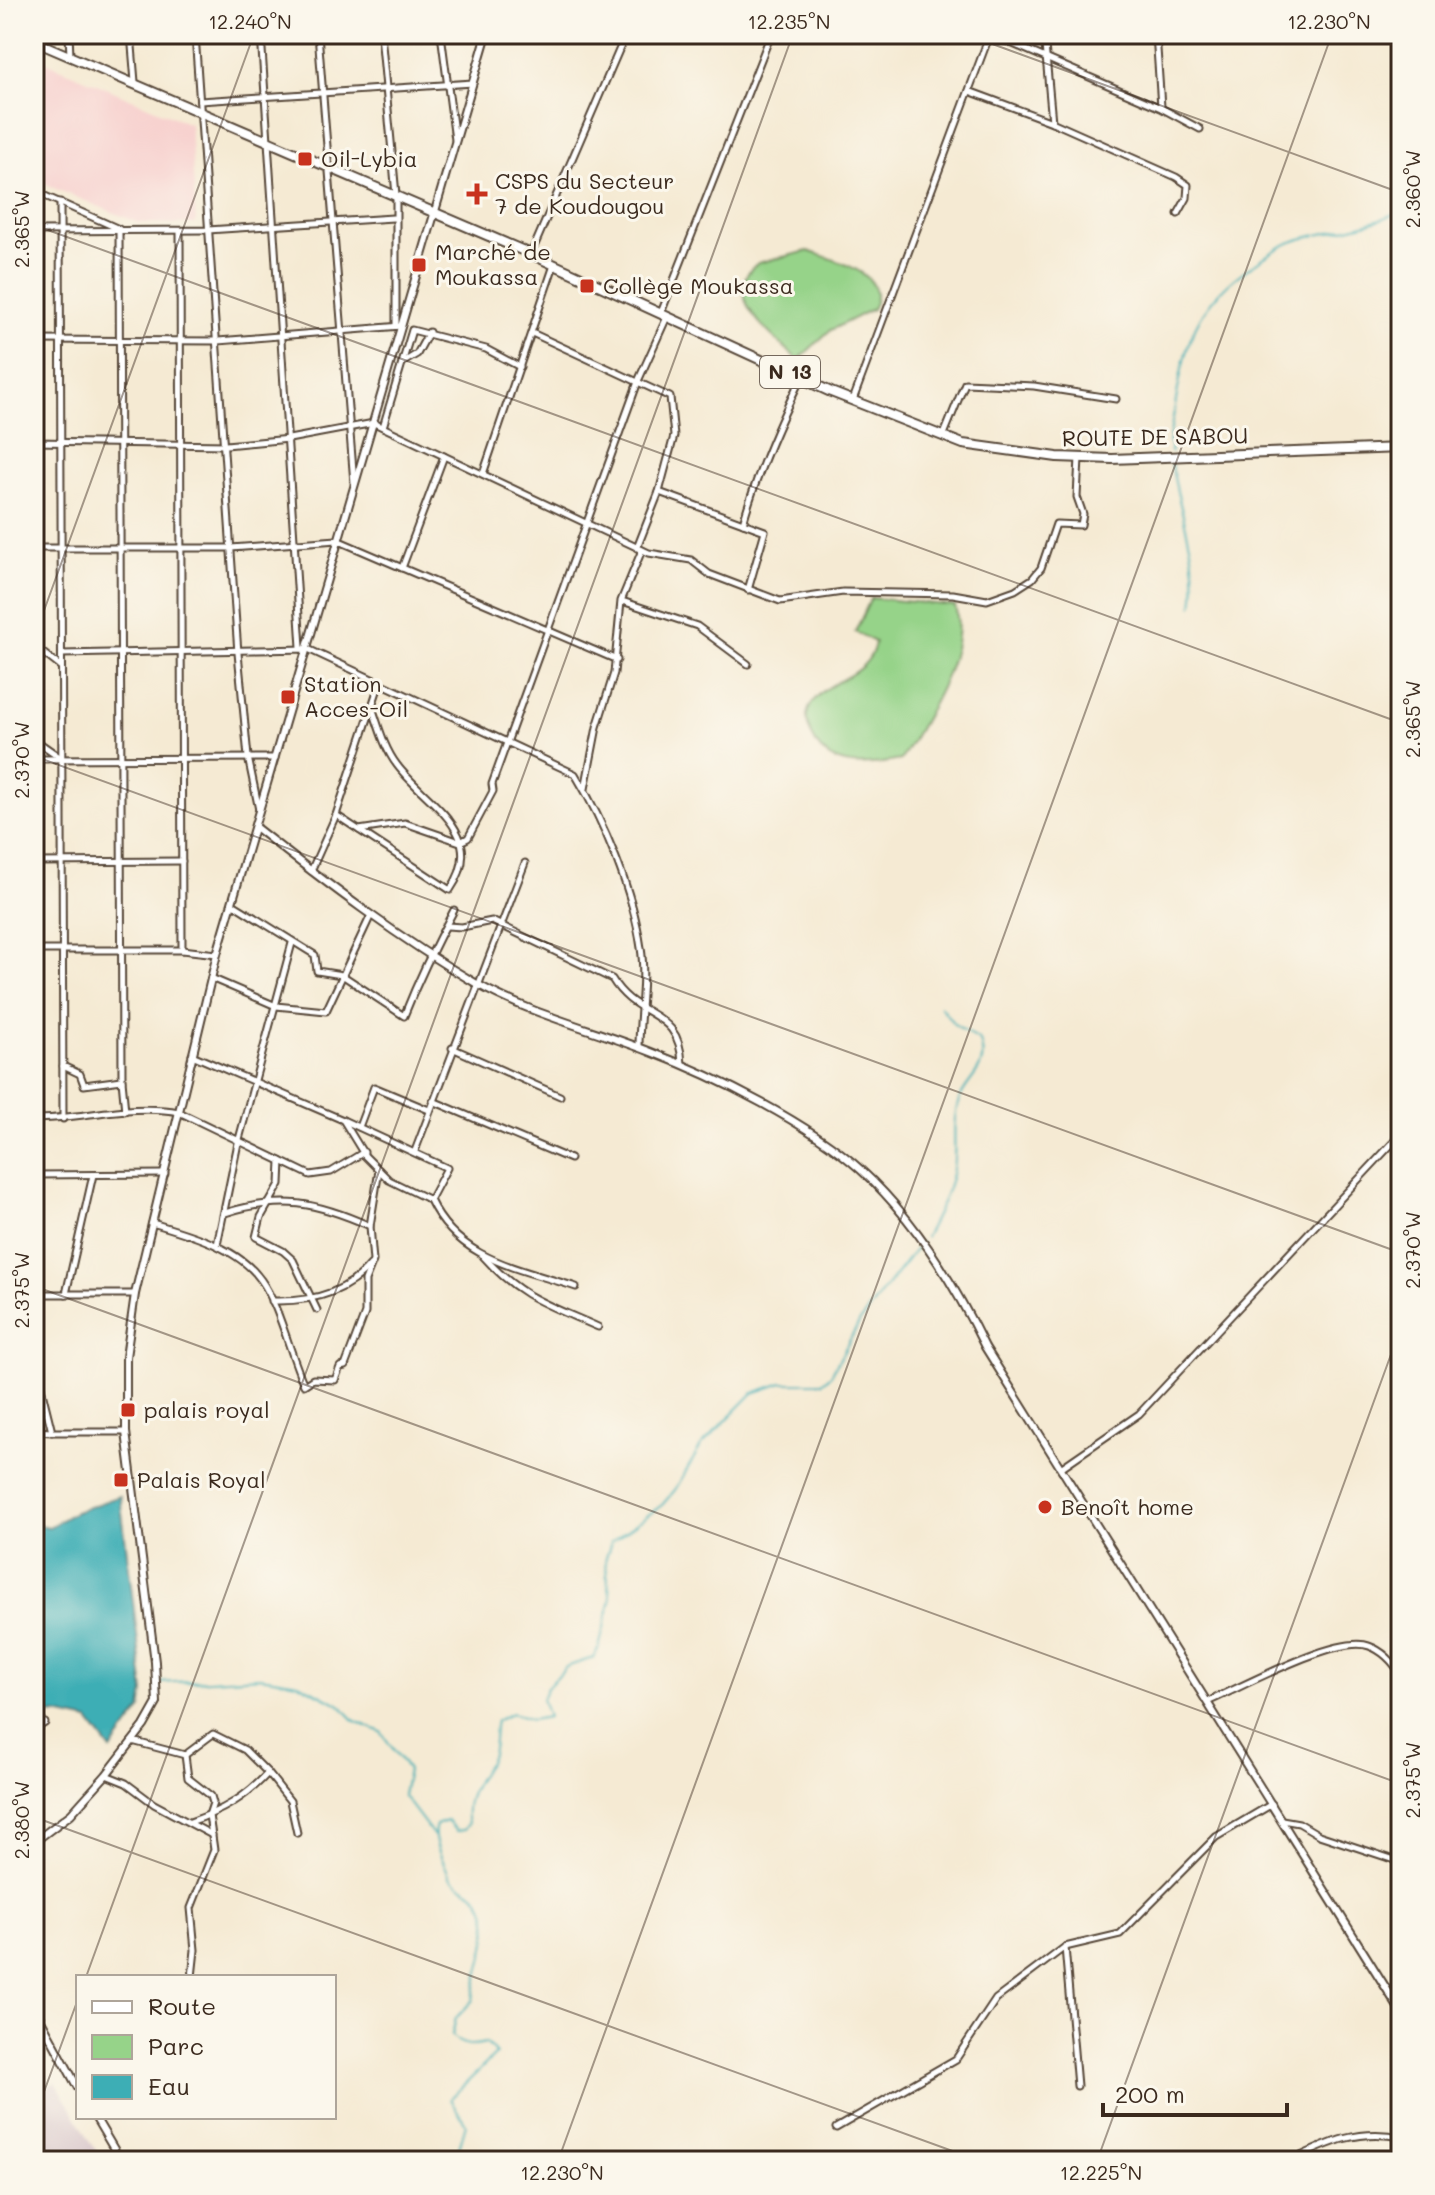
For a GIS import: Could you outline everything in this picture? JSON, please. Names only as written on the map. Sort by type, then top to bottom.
[{"type":"main road","name":"ROUTE DE SABOU","points":[[34,41],[200,106],[268,140],[531,254],[852,401],[943,437],[982,448],[1079,458],[1401,448]]},
{"type":"street","points":[[69,34],[70,57]]},
{"type":"street","points":[[131,34],[135,82]]},
{"type":"street","points":[[195,34],[226,445],[238,653],[248,757],[259,811]]},
{"type":"street","points":[[261,34],[304,648]]},
{"type":"street","points":[[318,34],[354,488]]},
{"type":"street","points":[[381,34],[396,195],[393,218],[398,325]]},
{"type":"street","points":[[441,34],[445,85],[455,145]]},
{"type":"street","points":[[34,1842],[71,1814],[106,1775],[152,1713],[157,1691],[155,1662],[126,1432],[126,1357],[135,1294],[217,954],[304,648],[374,423],[398,325],[487,34]]},
{"type":"street","points":[[531,254],[626,34]]},
{"type":"street","points":[[359,830],[405,823],[460,842],[468,838],[488,801],[639,379],[771,34]]},
{"type":"street","points":[[852,401],[990,34],[1161,108],[1200,129]]},
{"type":"street","points":[[1044,34],[1052,122]]},
{"type":"street","points":[[1137,34],[1155,42]]},
{"type":"street","points":[[1156,34],[1161,108]]},
{"type":"street","points":[[200,106],[266,97],[473,83]]},
{"type":"street","points":[[969,91],[1052,122],[1188,185],[1187,198],[1178,214]]},
{"type":"street","points":[[34,191],[131,232],[331,224],[393,218]]},
{"type":"street","points":[[60,202],[63,1119]]},
{"type":"street","points":[[34,231],[119,229]]},
{"type":"street","points":[[119,229],[122,1080],[125,1111]]},
{"type":"street","points":[[180,231],[182,950]]},
{"type":"street","points":[[483,474],[554,265]]},
{"type":"street","points":[[34,340],[218,341],[398,325]]},
{"type":"street","points":[[383,427],[412,330],[486,349],[520,367]]},
{"type":"street","points":[[401,364],[417,354],[429,332]]},
{"type":"street","points":[[532,333],[639,379],[670,397],[674,436],[659,492],[621,601],[617,660],[591,750],[585,790]]},
{"type":"street","points":[[743,524],[754,483],[770,452],[777,420],[801,377]]},
{"type":"street","points":[[943,437],[965,383],[1034,386],[1116,399]]},
{"type":"street","points":[[34,442],[226,445],[350,430],[374,423],[590,522],[640,549],[691,560],[709,574],[780,601],[843,592],[953,594],[987,600],[1015,590],[1032,579],[1041,568],[1056,524],[1081,525],[1083,514],[1077,497],[1079,458]]},
{"type":"street","points":[[402,568],[444,456]]},
{"type":"street","points":[[659,492],[765,531],[748,590]]},
{"type":"street","points":[[34,548],[231,548],[337,540],[617,660]]},
{"type":"street","points":[[621,601],[697,626],[748,664]]},
{"type":"street","points":[[34,646],[61,667]]},
{"type":"street","points":[[62,654],[238,653],[304,648],[575,774],[595,806],[636,918],[642,950],[639,1047]]},
{"type":"street","points":[[311,871],[336,815],[380,682]]},
{"type":"street","points":[[336,815],[450,890],[462,860],[460,842],[444,811],[397,766],[372,707]]},
{"type":"street","points":[[34,739],[62,759]]},
{"type":"street","points":[[34,759],[275,758]]},
{"type":"street","points":[[255,827],[371,915],[476,983],[554,1018],[682,1064],[779,1115],[847,1158],[879,1188],[928,1247],[961,1297],[985,1347],[1401,2012]]},
{"type":"street","points":[[34,862],[182,861]]},
{"type":"street","points":[[415,1151],[476,983],[525,863]]},
{"type":"street","points":[[233,904],[315,955],[317,971],[342,975],[404,1016],[429,953],[441,941],[454,910]]},
{"type":"street","points":[[211,978],[276,1006],[326,1011],[371,915]]},
{"type":"street","points":[[447,926],[462,927],[492,921],[612,979],[624,996],[666,1022],[681,1040],[682,1064]]},
{"type":"street","points":[[217,1245],[238,1143],[292,943]]},
{"type":"street","points":[[34,950],[182,950],[217,954]]},
{"type":"street","points":[[452,1048],[560,1096]]},
{"type":"street","points":[[191,1054],[254,1084],[415,1151],[447,1168],[430,1200]]},
{"type":"street","points":[[63,1066],[80,1074],[84,1085],[122,1080]]},
{"type":"street","points":[[359,1127],[374,1087],[429,1110]]},
{"type":"street","points":[[433,1101],[570,1159]]},
{"type":"street","points":[[34,1119],[63,1119],[156,1107],[179,1112],[310,1175],[331,1172],[364,1152]]},
{"type":"street","points":[[343,1120],[379,1170],[407,1192],[430,1200],[440,1221],[455,1238],[483,1256],[576,1287]]},
{"type":"street","points":[[1062,1467],[1139,1414],[1401,1134]]},
{"type":"street","points":[[281,1161],[280,1184],[261,1217],[256,1237],[293,1260],[317,1310]]},
{"type":"street","points":[[152,1223],[217,1245],[260,1277],[304,1385],[313,1379],[335,1380],[340,1367],[345,1366],[365,1313],[365,1281],[373,1261],[370,1226],[379,1170]]},
{"type":"street","points":[[34,1175],[165,1174]]},
{"type":"street","points":[[66,1294],[93,1175]]},
{"type":"street","points":[[224,1213],[271,1201],[333,1209],[370,1226]]},
{"type":"street","points":[[483,1256],[507,1284],[598,1327]]},
{"type":"street","points":[[272,1301],[296,1301],[343,1290],[355,1282],[373,1261]]},
{"type":"street","points":[[34,1294],[135,1294]]},
{"type":"street","points":[[34,1311],[43,1294]]},
{"type":"street","points":[[34,1359],[52,1432]]},
{"type":"street","points":[[34,1431],[126,1432]]},
{"type":"street","points":[[1207,1702],[1329,1648],[1368,1645],[1393,1662],[1401,1675]]},
{"type":"street","points":[[34,1730],[45,1723]]},
{"type":"street","points":[[185,1755],[213,1734],[245,1750],[290,1801],[297,1833]]},
{"type":"street","points":[[132,1741],[185,1755]]},
{"type":"street","points":[[185,1755],[188,1778],[211,1796],[213,1803],[209,1815],[213,1836],[210,1865],[191,1908],[195,1950],[192,1975]]},
{"type":"street","points":[[190,1822],[249,1794],[268,1773]]},
{"type":"street","points":[[106,1775],[126,1783],[154,1804],[213,1836]]},
{"type":"street","points":[[836,2128],[956,2059],[996,1999],[1065,1947],[1120,1934],[1216,1837],[1272,1804]]},
{"type":"street","points":[[1282,1820],[1299,1823],[1319,1835],[1401,1862]]},
{"type":"street","points":[[1065,1947],[1077,2086]]},
{"type":"street","points":[[34,2007],[76,2084]]},
{"type":"street","points":[[96,2119],[121,2161]]},
{"type":"street","points":[[1290,2161],[1338,2141],[1374,2132],[1401,2137]]},
{"type":"shaded area","points":[[34,57],[190,124],[196,224],[139,223],[34,180]]},
{"type":"shaded area","points":[[56,2082],[102,2161],[34,2161],[34,2095]]},
{"type":"green space","points":[[808,251],[857,270],[874,286],[876,297],[872,309],[829,331],[798,360],[754,316],[743,289],[747,275],[758,263]]},
{"type":"green space","points":[[871,598],[955,606],[958,625],[956,645],[942,686],[901,760],[864,765],[840,762],[821,750],[810,730],[807,715],[820,694],[853,673],[871,655],[875,642],[855,632]]},
{"type":"water","points":[[120,1496],[144,1692],[141,1709],[111,1750],[89,1721],[57,1714],[34,1717],[34,1524],[49,1527],[75,1512]]},
{"type":"waterway","points":[[1171,452],[1169,438],[1190,340],[1199,320],[1229,283],[1288,243],[1364,224],[1401,211]]},
{"type":"waterway","points":[[1171,459],[1194,568],[1193,606]]},
{"type":"waterway","points":[[925,1237],[952,1174],[956,1109],[982,1059],[980,1041],[954,1024],[940,1006]]},
{"type":"waterway","points":[[455,2161],[466,2124],[450,2099],[496,2054],[486,2043],[467,2045],[452,2035],[456,2018],[473,2000],[485,1949],[487,1923],[480,1900],[450,1877],[436,1844],[436,1825],[447,1821],[456,1831],[464,1830],[468,1824],[469,1798],[492,1755],[496,1721],[512,1713],[531,1720],[548,1717],[542,1699],[546,1689],[566,1667],[593,1658],[599,1648],[611,1599],[605,1561],[611,1542],[662,1505],[675,1490],[701,1446],[753,1393],[782,1383],[822,1383],[831,1375],[860,1321],[921,1242]]},
{"type":"waterway","points":[[158,1683],[260,1677],[298,1683],[339,1704],[355,1721],[381,1732],[408,1770],[403,1795],[434,1836]]},
{"type":"place","name":"Oil-Lybia","points":[[305,159]]},
{"type":"place","name":"CSPS du Secteur 7 de Koudougou","points":[[477,194]]},
{"type":"place","name":"Marché de Moukassa","points":[[419,265]]},
{"type":"place","name":"Collège Moukassa","points":[[587,286]]},
{"type":"place","name":"Station Acces-Oil","points":[[288,697]]},
{"type":"place","name":"palais royal","points":[[128,1410]]},
{"type":"place","name":"Palais Royal","points":[[121,1480]]},
{"type":"place","name":"Benoît home","points":[[1045,1507]]}]
